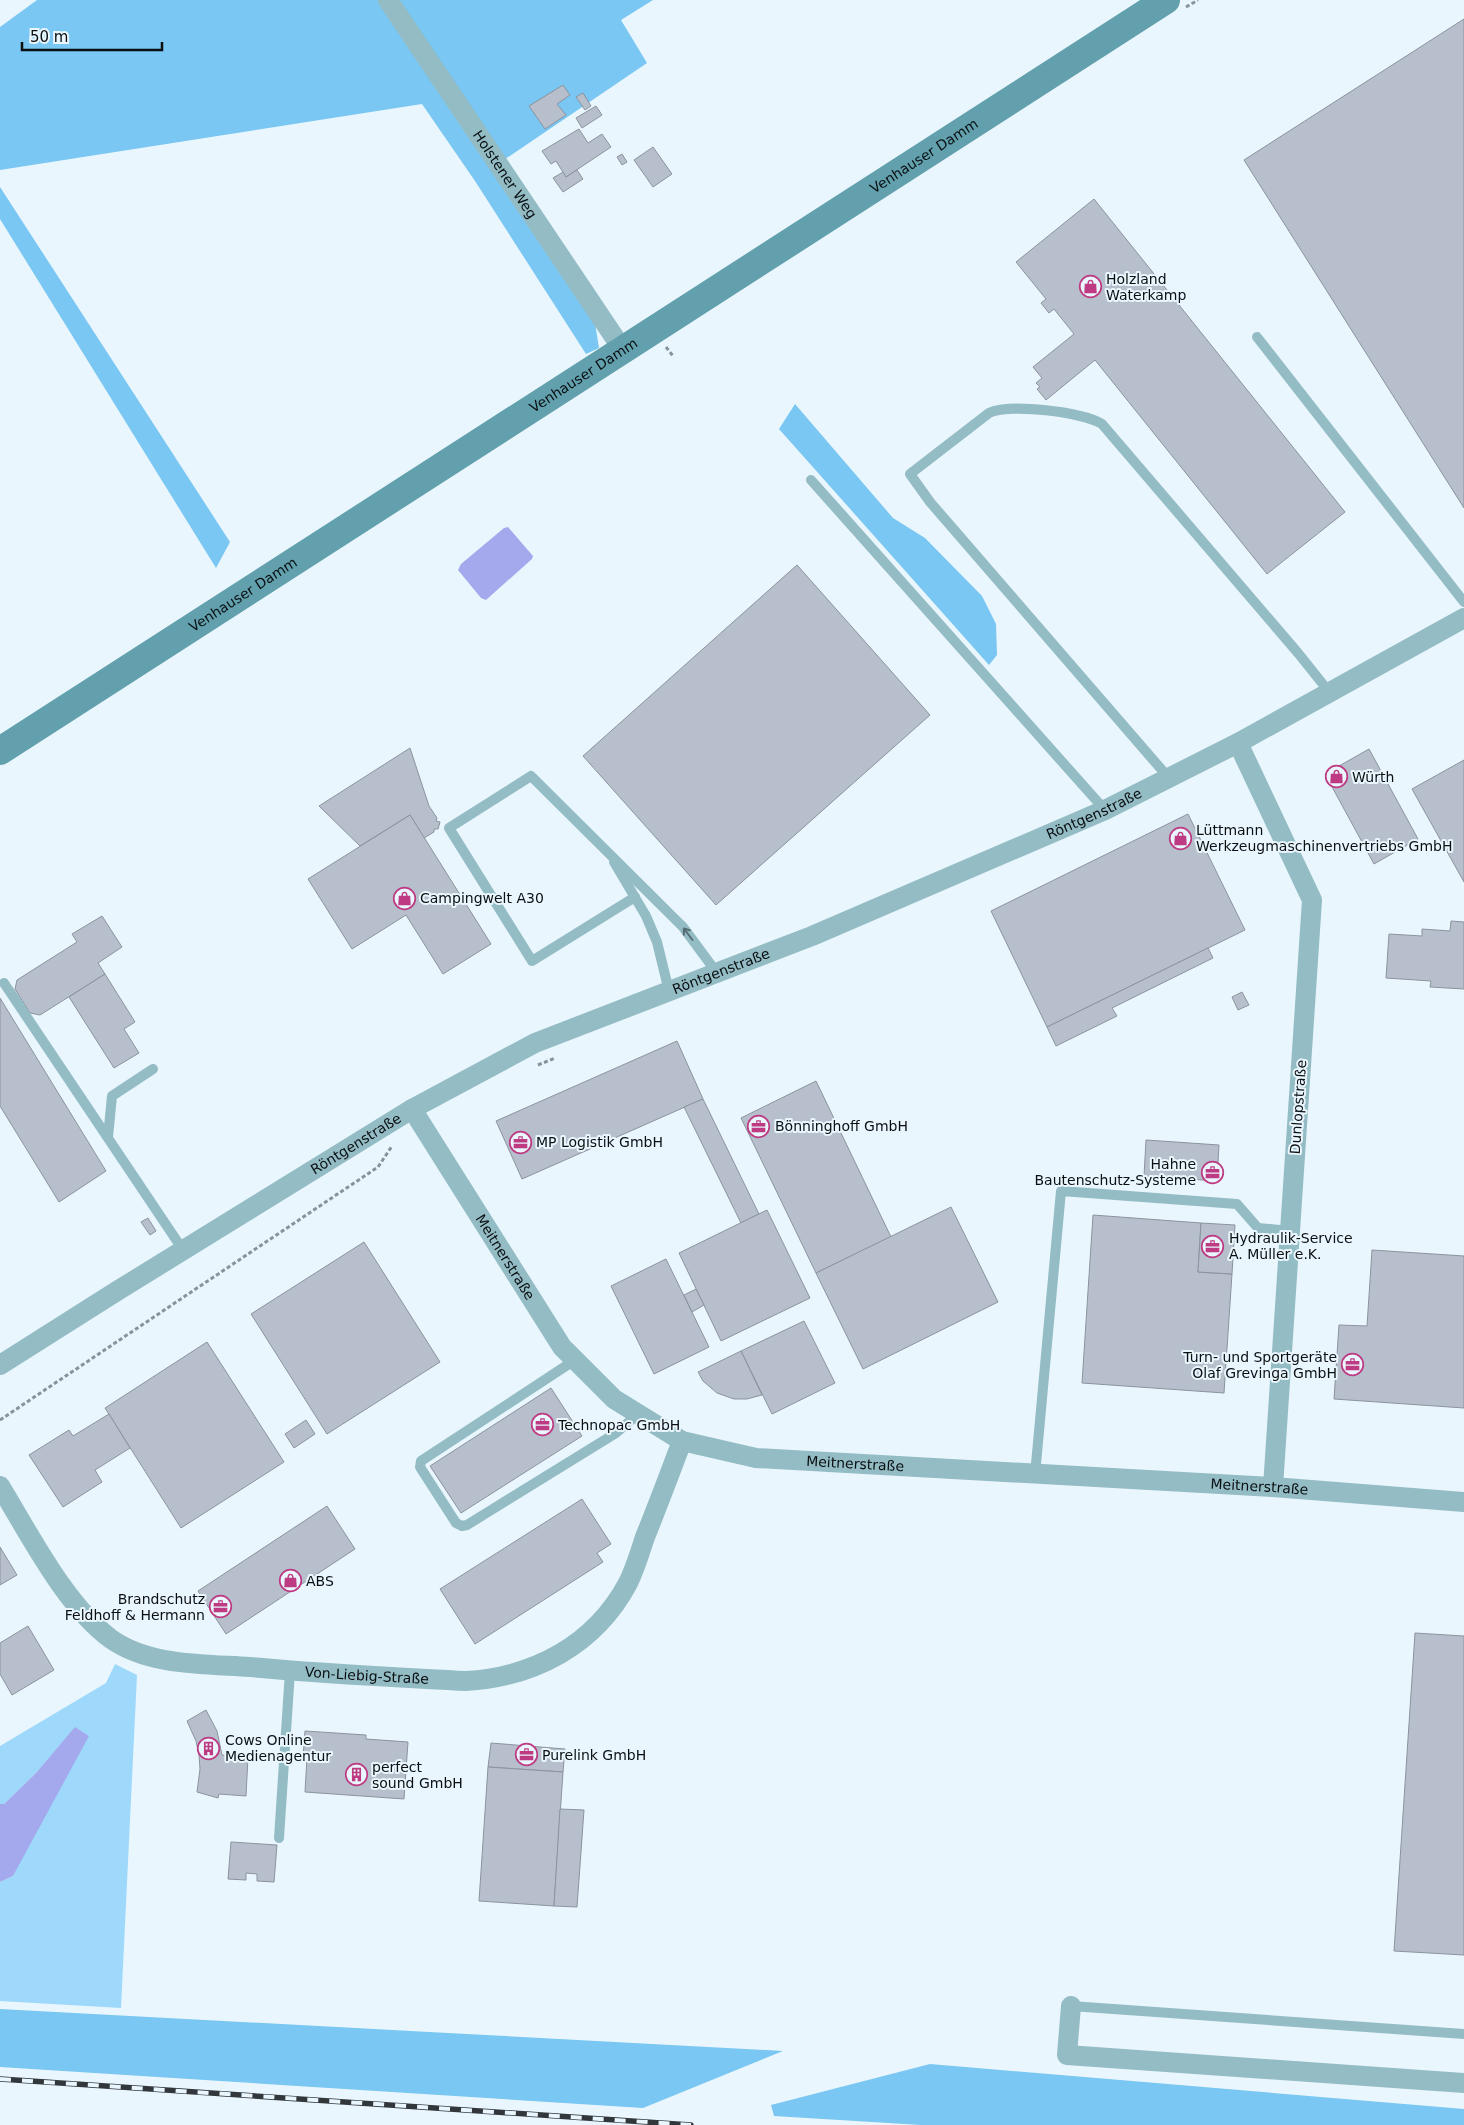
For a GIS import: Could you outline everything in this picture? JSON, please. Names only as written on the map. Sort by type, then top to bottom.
[{"type":"main road","name":"Venhauser Damm","points":[[0,752],[1166,0]]},
{"type":"street","name":"Holstener Weg","points":[[388,0],[622,350]]},
{"type":"street","name":"Röntgenstraße","points":[[1,1362],[412,1109],[535,1043],[812,936],[1105,810],[1238,743],[1464,618]]},
{"type":"street","name":"Dunlopstraße","points":[[1238,743],[1312,900],[1273,1487]]},
{"type":"street","name":"Meitnerstraße","points":[[412,1109],[562,1347],[614,1399],[682,1441],[756,1458],[1273,1487],[1464,1502]]},
{"type":"street","name":"Von-Liebig-Straße","points":[[0,1486],[61,1585],[88,1618],[112,1639],[132,1650],[151,1657],[181,1662],[290,1671],[466,1681],[489,1680],[547,1662],[581,1641],[610,1610],[628,1583],[682,1441]]},
{"type":"street","points":[[1071,2006],[1067,2055],[1464,2084]]},
{"type":"lane","points":[[1257,337],[1464,602]]},
{"type":"lane","points":[[1168,777],[948,522],[910,474],[990,413],[1003,408],[1079,414],[1102,424],[1330,693]]},
{"type":"lane","points":[[811,480],[1105,810]]},
{"type":"lane","points":[[635,896],[532,961],[449,828],[531,776],[604,846],[683,927],[717,973]]},
{"type":"lane","points":[[604,846],[635,896],[657,942],[669,991]]},
{"type":"lane","points":[[4,983],[183,1250]]},
{"type":"lane","points":[[108,1137],[112,1096],[153,1069]]},
{"type":"lane","points":[[1035,1475],[1061,1191],[1237,1204],[1258,1228],[1290,1231]]},
{"type":"lane","points":[[575,1360],[421,1460],[420,1467],[456,1523],[462,1526],[467,1525],[526,1491],[616,1434],[638,1414]]},
{"type":"lane","points":[[279,1838],[290,1671]]},
{"type":"lane","points":[[1071,2006],[1464,2034]]},
{"type":"path","points":[[529,1069],[556,1057]]},
{"type":"path","points":[[0,1420],[378,1167],[390,1147],[424,1127]]},
{"type":"shaded area","points":[[37,0],[653,0],[621,20],[647,63],[498,164],[595,323],[599,348],[586,354],[475,181],[422,104],[0,170],[0,27]]},
{"type":"shaded area","points":[[0,187],[230,542],[216,568],[0,219]]},
{"type":"shaded area","points":[[795,404],[893,518],[925,538],[982,596],[996,624],[997,655],[989,665],[779,429]]},
{"type":"shaded area","points":[[508,527],[533,556],[532,559],[486,600],[481,598],[458,570],[461,564],[504,528]]},
{"type":"shaded area","points":[[115,1664],[137,1675],[121,2008],[0,2001],[0,1882],[13,1876],[75,1728],[36,1773],[4,1804],[0,1804],[0,1746],[106,1683]]},
{"type":"shaded area","points":[[75,1727],[89,1736],[13,1876],[0,1882],[0,1804],[4,1804],[36,1773]]},
{"type":"shaded area","points":[[0,2009],[783,2051],[643,2108],[0,2067]]},
{"type":"shaded area","points":[[930,2064],[1464,2109],[1464,2125],[921,2125],[774,2116],[771,2105]]},
{"type":"building","points":[[1464,19],[1464,508],[1244,160]]},
{"type":"building","points":[[563,85],[570,95],[557,104],[566,115],[545,129],[529,106]]},
{"type":"building","points":[[583,93],[591,106],[585,110],[576,97]]},
{"type":"building","points":[[596,106],[602,115],[582,128],[576,118]]},
{"type":"building","points":[[579,129],[588,143],[602,134],[611,147],[566,177],[556,161],[551,164],[542,151]]},
{"type":"building","points":[[653,147],[672,174],[653,187],[634,160]]},
{"type":"building","points":[[622,154],[627,162],[622,165],[617,157]]},
{"type":"building","points":[[577,170],[583,179],[563,192],[553,178],[563,172],[566,177]]},
{"type":"building","points":[[1094,199],[1345,512],[1267,574],[1095,360],[1046,400],[1037,389],[1040,387],[1036,383],[1042,378],[1033,367],[1074,334],[1054,309],[1049,313],[1041,303],[1046,299],[1016,262]]},
{"type":"building","points":[[797,565],[930,715],[716,905],[583,756]]},
{"type":"building","points":[[410,748],[429,806],[437,818],[436,821],[440,822],[438,829],[434,829],[434,832],[424,838],[410,815],[360,846],[319,806]]},
{"type":"building","points":[[1369,749],[1418,839],[1374,864],[1325,774]]},
{"type":"building","points":[[1464,760],[1464,882],[1412,789]]},
{"type":"building","points":[[1188,814],[1245,930],[1047,1027],[991,911]]},
{"type":"building","points":[[410,815],[491,944],[443,974],[406,915],[352,949],[308,879]]},
{"type":"building","points":[[102,916],[122,947],[98,963],[105,974],[40,1015],[30,1013],[15,989],[17,980],[77,942],[72,934]]},
{"type":"building","points":[[1451,921],[1464,922],[1464,989],[1430,987],[1431,981],[1386,978],[1389,934],[1422,936],[1422,929],[1450,931]]},
{"type":"building","points":[[1208,948],[1213,958],[1112,1008],[1117,1016],[1056,1046],[1047,1027]]},
{"type":"building","points":[[105,974],[135,1022],[124,1029],[139,1053],[114,1068],[69,997]]},
{"type":"building","points":[[1242,992],[1249,1005],[1238,1010],[1232,997]]},
{"type":"building","points":[[0,998],[106,1171],[59,1202],[0,1106]]},
{"type":"building","points":[[677,1041],[703,1099],[522,1179],[496,1121]]},
{"type":"building","points":[[816,1081],[891,1237],[816,1273],[741,1118]]},
{"type":"building","points":[[703,1099],[759,1214],[741,1223],[684,1107]]},
{"type":"building","points":[[1146,1140],[1219,1145],[1217,1181],[1144,1176]]},
{"type":"building","points":[[951,1207],[998,1302],[863,1369],[816,1273]]},
{"type":"building","points":[[767,1210],[810,1298],[721,1341],[679,1253]]},
{"type":"building","points":[[1093,1215],[1201,1223],[1198,1272],[1232,1274],[1224,1393],[1082,1383]]},
{"type":"building","points":[[148,1218],[156,1231],[150,1235],[141,1222]]},
{"type":"building","points":[[1201,1223],[1235,1225],[1232,1274],[1198,1272]]},
{"type":"building","points":[[364,1242],[440,1362],[327,1434],[251,1314]]},
{"type":"building","points":[[1372,1250],[1464,1256],[1464,1408],[1334,1399],[1339,1325],[1367,1326]]},
{"type":"building","points":[[666,1259],[709,1347],[654,1374],[611,1286]]},
{"type":"building","points":[[696,1289],[704,1305],[692,1312],[684,1295]]},
{"type":"building","points":[[804,1321],[835,1383],[772,1414],[741,1351]]},
{"type":"building","points":[[207,1342],[284,1462],[181,1528],[105,1408]]},
{"type":"building","points":[[741,1351],[762,1395],[747,1399],[734,1399],[717,1393],[703,1381],[698,1372]]},
{"type":"building","points":[[551,1388],[582,1436],[461,1513],[430,1466]]},
{"type":"building","points":[[109,1414],[130,1448],[95,1470],[102,1482],[63,1507],[29,1455],[69,1430],[73,1436]]},
{"type":"building","points":[[306,1420],[315,1434],[294,1448],[285,1434]]},
{"type":"building","points":[[582,1499],[611,1544],[597,1553],[603,1562],[475,1644],[440,1589]]},
{"type":"building","points":[[327,1506],[355,1549],[226,1634],[198,1591]]},
{"type":"building","points":[[0,1547],[17,1575],[0,1585]]},
{"type":"building","points":[[28,1626],[54,1670],[12,1695],[0,1674],[0,1643]]},
{"type":"building","points":[[1415,1633],[1464,1636],[1464,1955],[1394,1951]]},
{"type":"building","name":"Cows Online Medienagentur","points":[[206,1710],[217,1731],[222,1755],[248,1757],[246,1796],[219,1794],[218,1798],[197,1792],[200,1769],[199,1755],[196,1741],[187,1721]]},
{"type":"building","name":"perfect sound GmbH","points":[[305,1731],[366,1735],[366,1739],[408,1742],[404,1799],[305,1792],[307,1757],[303,1757]]},
{"type":"building","points":[[491,1743],[565,1749],[563,1772],[488,1767]]},
{"type":"building","points":[[488,1767],[563,1772],[554,1906],[479,1901]]},
{"type":"building","points":[[560,1809],[584,1810],[577,1907],[554,1906]]},
{"type":"building","points":[[231,1842],[277,1845],[274,1882],[257,1881],[257,1874],[246,1873],[246,1880],[228,1879]]},
{"type":"railway","points":[[0,2079],[691,2125]]},
{"type":"place","name":"Holzland Waterkamp","points":[[1090,287]]},
{"type":"place","name":"Würth","points":[[1336,777]]},
{"type":"place","name":"Lüttmann Werkzeugmaschinenvertriebs GmbH","points":[[1180,838]]},
{"type":"place","name":"Campingwelt A30","points":[[404,898]]},
{"type":"place","name":"Bönninghoff GmbH","points":[[759,1126]]},
{"type":"place","name":"MP Logistik GmbH","points":[[520,1142]]},
{"type":"place","name":"Hahne Bautenschutz-Systeme","points":[[1212,1172]]},
{"type":"place","name":"Hydraulik-Service A. Müller e.K.","points":[[1213,1246]]},
{"type":"place","name":"Turn- und Sportgeräte Olaf Grevinga GmbH","points":[[1353,1365]]},
{"type":"place","name":"Technopac GmbH","points":[[542,1425]]},
{"type":"place","name":"ABS","points":[[290,1581]]},
{"type":"place","name":"Brandschutz Feldhoff & Hermann","points":[[221,1607]]},
{"type":"place","name":"Cows Online Medienagentur","points":[[209,1748]]},
{"type":"place","name":"Purelink GmbH","points":[[526,1755]]},
{"type":"place","name":"perfect sound GmbH","points":[[356,1775]]}]
